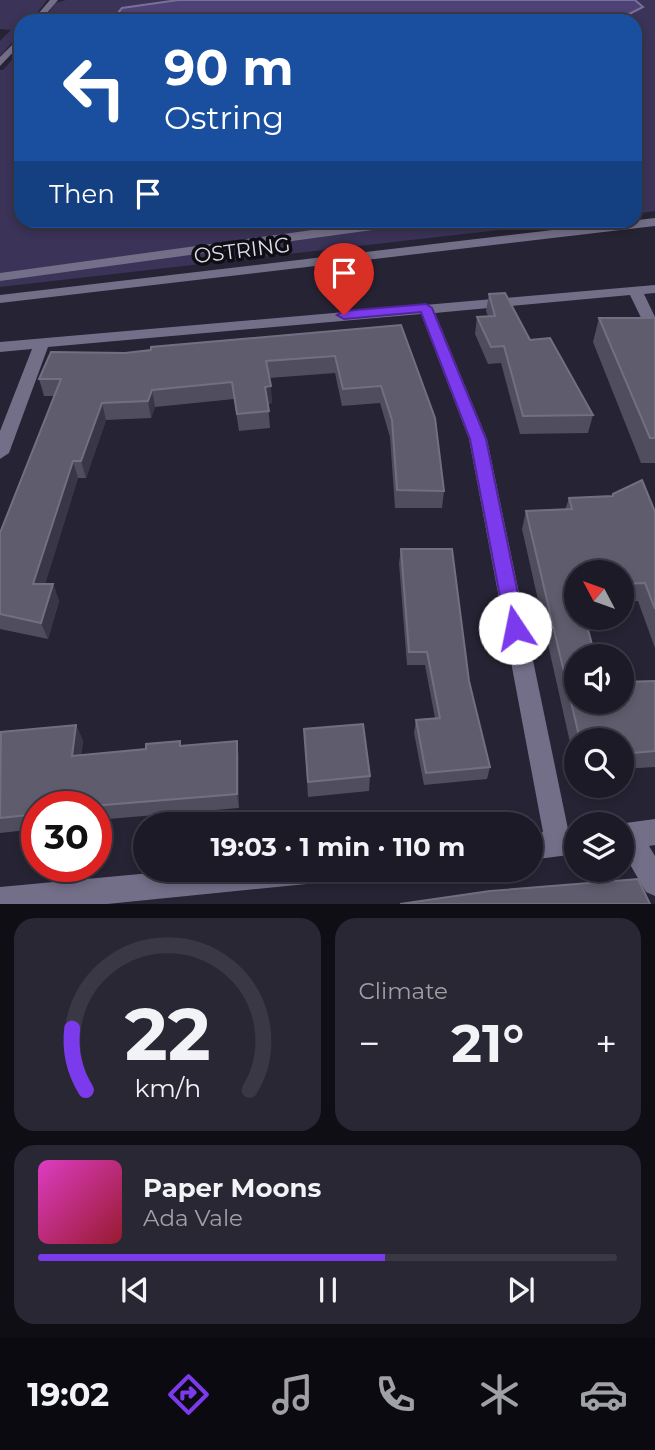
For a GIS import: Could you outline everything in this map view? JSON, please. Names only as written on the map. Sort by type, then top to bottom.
[{"type":"street","points":[[42,14],[54,0]]},
{"type":"street","points":[[0,63],[14,47]]},
{"type":"street","points":[[0,277],[358,228]]},
{"type":"street","name":"OSTRING","points":[[0,299],[604,228]]},
{"type":"street","points":[[646,290],[655,303]]},
{"type":"street","points":[[0,347],[646,290]]},
{"type":"street","points":[[646,290],[655,332]]},
{"type":"street","points":[[426,308],[478,439],[564,828]]},
{"type":"street","points":[[0,453],[43,343]]},
{"type":"street","points":[[634,835],[655,832]]},
{"type":"street","points":[[543,845],[564,842]]},
{"type":"street","points":[[634,850],[655,883]]},
{"type":"street","points":[[0,901],[194,882]]},
{"type":"shaded area","points":[[0,0],[47,0],[36,14],[14,14],[14,41],[0,56],[0,41],[11,30],[0,29]]},
{"type":"shaded area","points":[[66,0],[178,0],[122,8],[117,14],[48,14],[55,3]]},
{"type":"shaded area","points":[[178,0],[635,0],[643,7],[629,14],[117,14],[122,8]]},
{"type":"shaded area","points":[[635,0],[655,0],[655,211],[642,213],[642,14],[629,14],[643,7]]},
{"type":"shaded area","points":[[14,57],[14,228],[516,228],[0,287],[0,70]]},
{"type":"building","points":[[505,293],[530,340],[550,338],[593,415],[523,416],[504,346],[491,347],[477,317],[495,316],[489,294]]},
{"type":"building","points":[[599,318],[655,318],[655,438],[650,438]]},
{"type":"building","points":[[401,325],[435,418],[444,491],[397,490],[392,420],[381,386],[343,389],[335,356],[266,361],[271,386],[265,387],[269,411],[237,414],[232,382],[152,390],[148,401],[102,403],[81,461],[73,461],[33,584],[53,584],[41,623],[0,614],[0,533],[61,379],[39,379],[51,352],[125,353],[151,350],[151,347]]},
{"type":"building","points":[[642,480],[655,512],[655,609],[645,583],[634,583],[634,560],[564,560],[564,630],[588,630],[592,644],[564,644],[564,672],[526,511],[572,509],[569,498],[613,494]]},
{"type":"building","points":[[401,549],[452,549],[469,681],[490,767],[426,773],[416,720],[440,718],[427,652],[409,652]]},
{"type":"building","points":[[655,681],[655,751],[634,753],[634,728],[577,728],[574,714],[634,714],[634,682]]},
{"type":"building","points":[[363,724],[370,776],[308,782],[304,729]]},
{"type":"building","points":[[76,725],[72,756],[146,749],[146,744],[180,741],[180,746],[237,741],[237,794],[112,804],[112,791],[21,791],[21,816],[0,818],[1,732]]},
{"type":"building","points":[[634,879],[638,879],[650,904],[400,904],[490,891],[634,882]]},
{"type":"route","points":[[344,315],[426,308],[478,439],[515,628]]}]
